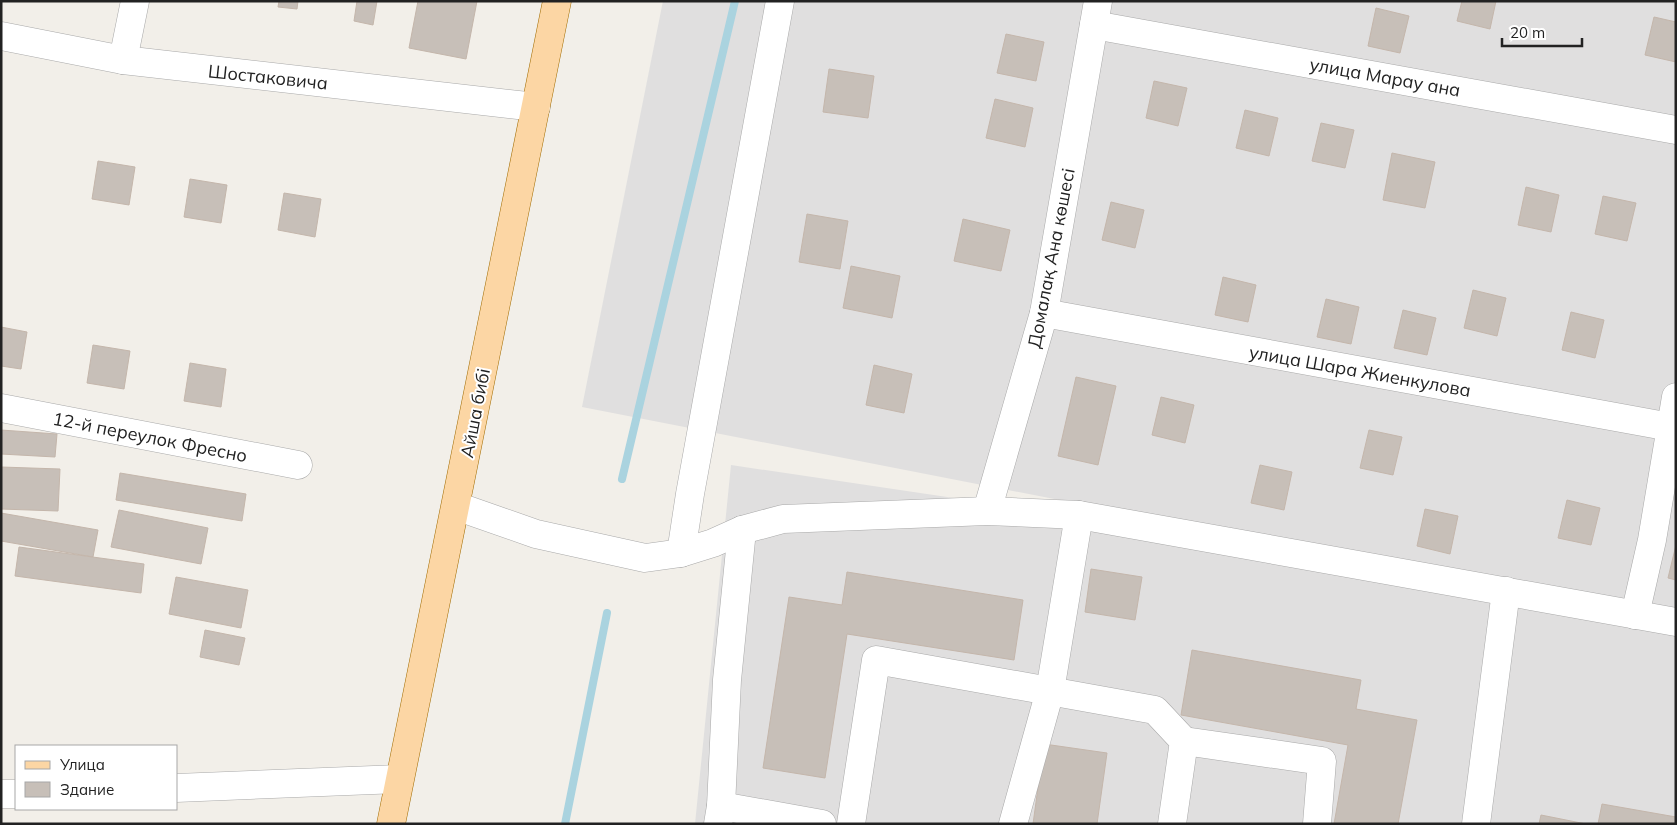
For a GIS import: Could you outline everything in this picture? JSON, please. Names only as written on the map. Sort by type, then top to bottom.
[{"type":"main road","name":"Айша бибі","points":[[391,824],[557,1]]},
{"type":"street","points":[[123,60],[135,1]]},
{"type":"street","points":[[681,553],[691,485],[780,1]]},
{"type":"street","name":"улица Марау ана","points":[[1096,13],[1676,130]]},
{"type":"street","name":"Домалақ Ана көшесі","points":[[987,511],[1044,313],[1096,13]]},
{"type":"street","name":"Шостаковича","points":[[1,36],[123,60],[536,107]]},
{"type":"street","name":"улица Шара Жиенкулова","points":[[1044,313],[1673,428]]},
{"type":"street","points":[[1635,615],[1652,540],[1673,428],[1676,396]]},
{"type":"street","name":"12-й переулок Фресно","points":[[1,408],[298,465]]},
{"type":"street","points":[[456,506],[536,534],[645,558],[681,553],[713,543],[742,530],[783,519],[987,511],[1079,515],[1676,622]]},
{"type":"street","points":[[1013,824],[1050,691],[1079,515]]},
{"type":"street","points":[[742,530],[727,680],[719,815],[822,824]]},
{"type":"street","points":[[1476,824],[1506,591]]},
{"type":"street","points":[[851,824],[876,660],[1156,710],[1184,741],[1322,762],[1317,824]]},
{"type":"street","points":[[1172,824],[1184,741]]},
{"type":"street","points":[[178,788],[399,779]]},
{"type":"street","points":[[1,794],[15,794]]},
{"type":"shaded area","points":[[663,1],[1676,1],[1676,620],[582,407]]},
{"type":"shaded area","points":[[731,465],[1001,505],[1676,622],[1676,824],[695,824]]},
{"type":"building","points":[[279,1],[298,1],[297,9],[278,7]]},
{"type":"building","points":[[357,1],[377,1],[373,25],[354,21]]},
{"type":"building","points":[[418,1],[477,1],[466,59],[409,48]]},
{"type":"building","points":[[1462,1],[1496,1],[1490,29],[1457,21]]},
{"type":"building","points":[[1376,8],[1409,16],[1400,53],[1368,46]]},
{"type":"building","points":[[1654,17],[1676,22],[1676,62],[1645,55]]},
{"type":"building","points":[[1006,34],[1044,42],[1036,81],[997,73]]},
{"type":"building","points":[[829,69],[874,76],[868,118],[823,112]]},
{"type":"building","points":[[1154,81],[1187,88],[1178,126],[1146,118]]},
{"type":"building","points":[[995,99],[1033,108],[1025,147],[986,138]]},
{"type":"building","points":[[1245,110],[1278,118],[1269,156],[1236,148]]},
{"type":"building","points":[[1321,123],[1354,130],[1345,168],[1312,161]]},
{"type":"building","points":[[1392,153],[1435,162],[1425,208],[1383,200]]},
{"type":"building","points":[[98,161],[135,167],[129,205],[92,199]]},
{"type":"building","points":[[190,179],[227,185],[221,223],[184,217]]},
{"type":"building","points":[[1526,187],[1559,195],[1551,232],[1518,225]]},
{"type":"building","points":[[284,193],[321,199],[315,237],[278,230]]},
{"type":"building","points":[[1603,196],[1636,203],[1627,241],[1595,234]]},
{"type":"building","points":[[1111,202],[1144,210],[1135,248],[1102,240]]},
{"type":"building","points":[[807,214],[848,221],[840,269],[799,262]]},
{"type":"building","points":[[963,219],[1010,230],[1001,271],[954,261]]},
{"type":"building","points":[[851,266],[900,276],[892,318],[843,308]]},
{"type":"building","points":[[1223,277],[1256,285],[1248,322],[1215,315]]},
{"type":"building","points":[[1473,290],[1506,298],[1497,336],[1464,328]]},
{"type":"building","points":[[1326,299],[1359,307],[1351,344],[1317,337]]},
{"type":"building","points":[[1403,310],[1436,318],[1427,355],[1394,348]]},
{"type":"building","points":[[1571,312],[1604,320],[1595,358],[1562,350]]},
{"type":"building","points":[[1,327],[27,332],[21,369],[1,366]]},
{"type":"building","points":[[93,345],[130,351],[124,389],[87,383]]},
{"type":"building","points":[[190,363],[226,369],[221,407],[184,401]]},
{"type":"building","points":[[874,365],[912,374],[904,413],[866,405]]},
{"type":"building","points":[[1076,377],[1116,386],[1098,465],[1058,456]]},
{"type":"building","points":[[1161,397],[1194,405],[1185,443],[1152,435]]},
{"type":"building","points":[[1,430],[57,434],[55,457],[1,454]]},
{"type":"building","points":[[1369,430],[1402,437],[1393,475],[1360,468]]},
{"type":"building","points":[[1260,465],[1292,472],[1284,510],[1251,503]]},
{"type":"building","points":[[1,467],[60,469],[58,511],[1,509]]},
{"type":"building","points":[[120,473],[246,494],[242,521],[116,500]]},
{"type":"building","points":[[1567,500],[1600,508],[1591,545],[1558,538]]},
{"type":"building","points":[[1425,509],[1458,516],[1450,554],[1417,546]]},
{"type":"building","points":[[119,510],[208,528],[201,564],[111,547]]},
{"type":"building","points":[[1,513],[98,530],[93,557],[1,541]]},
{"type":"building","points":[[1676,545],[1676,580],[1668,578]]},
{"type":"building","points":[[19,547],[144,564],[141,593],[15,576]]},
{"type":"building","points":[[1091,569],[1142,577],[1135,620],[1085,612]]},
{"type":"building","points":[[847,572],[1023,600],[1014,660],[847,634],[825,778],[763,768],[789,597],[842,605]]},
{"type":"building","points":[[176,577],[248,590],[241,628],[169,614]]},
{"type":"building","points":[[205,630],[245,638],[239,665],[200,657]]},
{"type":"building","points":[[1192,650],[1361,680],[1356,709],[1417,720],[1398,824],[1334,824],[1348,745],[1181,715]]},
{"type":"building","points":[[1044,744],[1107,753],[1097,824],[1033,824]]},
{"type":"building","points":[[1602,804],[1676,817],[1676,824],[1598,824]]},
{"type":"building","points":[[1541,815],[1586,824],[1539,824]]},
{"type":"waterway","points":[[622,479],[735,1]]},
{"type":"waterway","points":[[565,824],[607,613]]}]
